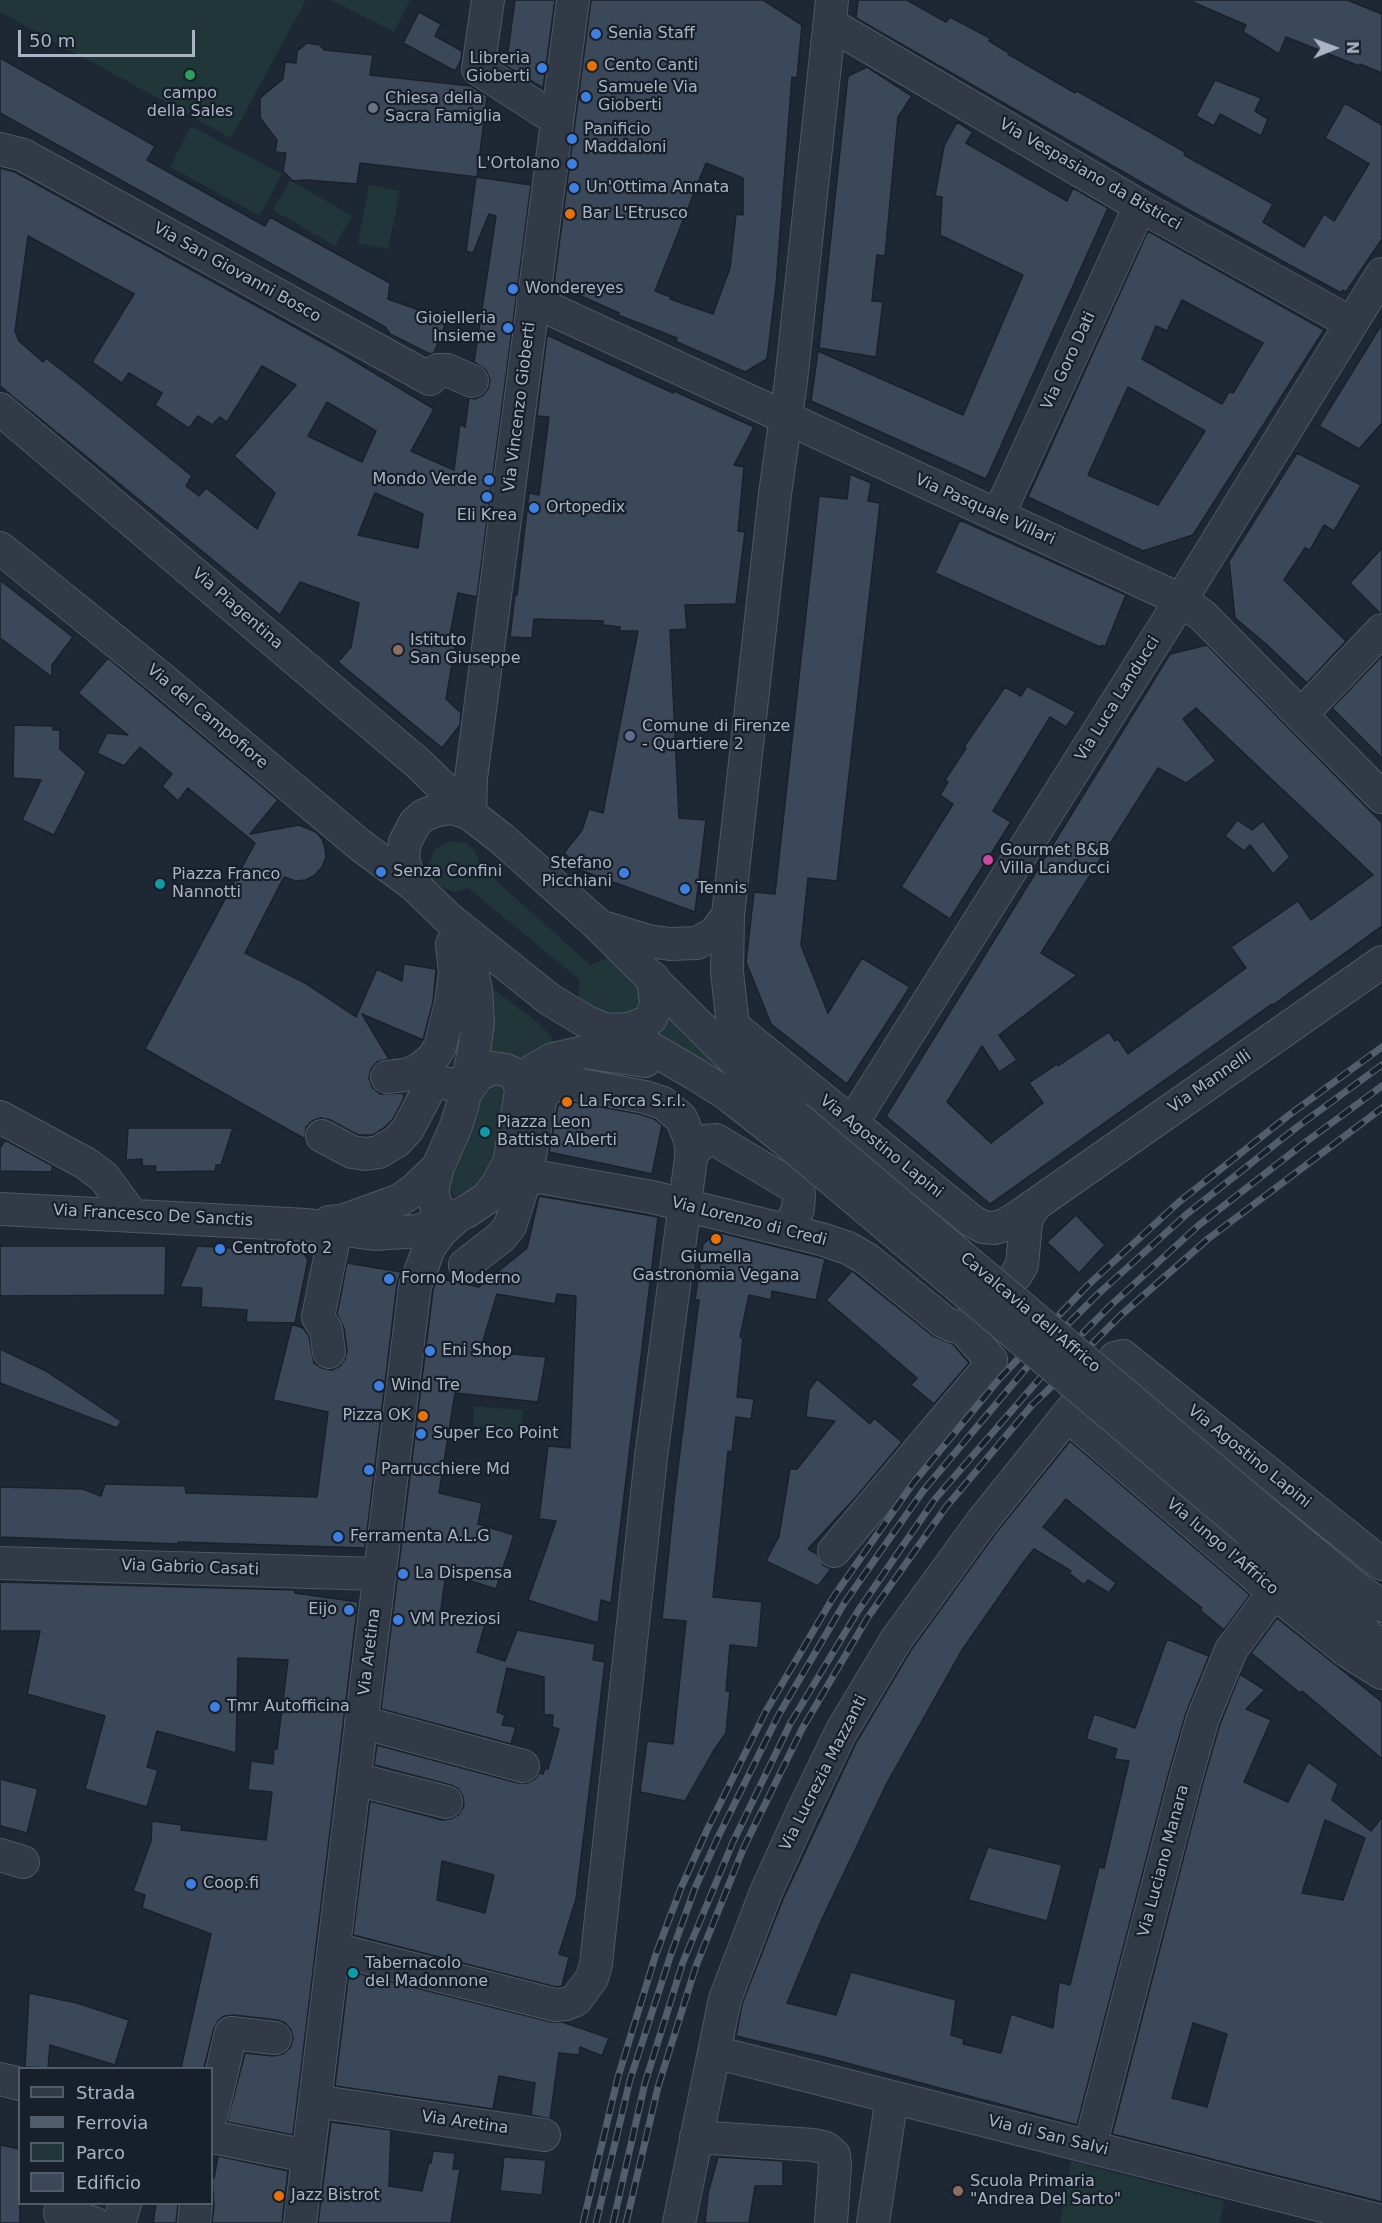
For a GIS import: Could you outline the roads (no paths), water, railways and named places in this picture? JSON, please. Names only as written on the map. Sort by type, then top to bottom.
[{"type":"street","points":[[488,0],[478,69],[543,111],[557,117]]},
{"type":"street","name":"Via Vincenzo Gioberti","points":[[470,814],[471,778],[573,0]]},
{"type":"street","points":[[742,1068],[733,1026],[727,972],[728,915],[831,12]]},
{"type":"street","name":"Via Vespasiano da Bisticci","points":[[831,12],[1140,206],[1351,323]]},
{"type":"street","name":"Via San Giovanni Bosco","points":[[0,149],[23,155],[430,379],[438,370],[447,370],[472,381]]},
{"type":"street","name":"Via Goro Dati","points":[[998,516],[1140,206]]},
{"type":"street","name":"Via Luca Landucci","points":[[852,1123],[1382,274]]},
{"type":"street","name":"Via Pasquale Villari","points":[[534,301],[1180,600],[1203,616],[1382,797]]},
{"type":"street","name":"Via Piagentina","points":[[0,409],[419,764],[470,814]]},
{"type":"street","name":"Via del Campofiore","points":[[1,550],[162,679],[360,845],[414,885]]},
{"type":"street","points":[[1301,715],[1382,630]]},
{"type":"street","points":[[453,808],[470,814],[502,839],[595,922],[742,1068],[787,1126],[728,1095],[652,1050],[602,1030],[549,999],[456,924],[414,885],[406,870],[403,857],[405,842],[411,828],[424,816],[438,810],[453,808]]},
{"type":"street","points":[[595,922],[632,938],[685,944],[706,940],[715,933],[728,915]]},
{"type":"street","points":[[387,1077],[405,1075],[418,1070],[432,1059],[440,1047],[452,1003],[456,924]]},
{"type":"street","points":[[450,1220],[433,1195],[433,1186],[438,1167],[456,1126],[478,1023],[476,990],[456,924]]},
{"type":"street","name":"Via Mannelli","points":[[1038,1203],[1382,962]]},
{"type":"street","points":[[602,1030],[629,1029],[651,1018],[656,1004],[652,978]]},
{"type":"street","name":"Via Agostino Lapini","points":[[733,1026],[982,1227],[994,1228],[1005,1225],[1038,1203]]},
{"type":"street","points":[[465,1264],[501,1237],[510,1226],[512,1181],[509,1163],[521,1092],[528,1077],[543,1064],[567,1054],[584,1052],[659,1063],[695,1074]]},
{"type":"street","points":[[465,1092],[478,1075],[493,1068],[514,1074],[521,1092]]},
{"type":"street","points":[[322,1136],[352,1152],[365,1154],[379,1152],[397,1141],[408,1129],[431,1085],[451,1084],[465,1092]]},
{"type":"street","points":[[321,1226],[388,1234],[418,1231],[450,1220],[476,1207],[512,1181],[541,1097],[550,1086],[555,1084],[602,1088],[663,1103],[681,1118],[690,1137],[691,1153],[651,1457],[596,1964],[590,1983],[576,2000],[566,2004],[551,2004],[334,1949]]},
{"type":"street","points":[[0,1117],[85,1163],[104,1177],[131,1214]]},
{"type":"street","name":"Cavalcavia dell'Affrico","points":[[787,1126],[1257,1522]]},
{"type":"street","points":[[691,1153],[704,1141],[716,1140],[798,1189],[798,1209],[788,1231]]},
{"type":"street","points":[[321,1226],[395,1202],[414,1190],[438,1167]]},
{"type":"street","name":"Via Lorenzo di Credi","points":[[512,1181],[652,1197],[683,1207],[820,1239],[854,1251],[867,1259],[944,1322],[953,1326],[969,1324],[991,1360],[990,1366],[834,1551]]},
{"type":"street","points":[[1016,1275],[1022,1265],[1029,1213],[1038,1203]]},
{"type":"street","name":"Via Francesco De Sanctis","points":[[0,1209],[131,1214],[321,1226]]},
{"type":"street","name":"Via Aretina","points":[[300,2223],[415,1286],[429,1248],[450,1220]]},
{"type":"street","points":[[321,1226],[318,1317],[326,1330],[329,1352]]},
{"type":"street","name":"Via Agostino Lapini","points":[[1115,1358],[1124,1356],[1382,1564]]},
{"type":"street","name":"Via lungo l'Affrico","points":[[1070,1411],[1274,1592],[1347,1651],[1382,1673]]},
{"type":"street","name":"Via Lucrezia Mazzanti","points":[[678,2223],[690,2175],[725,1999],[766,1892],[841,1732],[896,1640],[981,1523],[1070,1411]]},
{"type":"street","points":[[1257,1522],[1381,1605]]},
{"type":"street","name":"Via lungo l'Affrico","points":[[1257,1522],[1382,1649]]},
{"type":"street","name":"Via Gabrio Casati","points":[[0,1563],[380,1574]]},
{"type":"street","name":"Via Luciano Manara","points":[[1090,2146],[1203,1718],[1231,1650],[1274,1592]]},
{"type":"street","points":[[362,1722],[523,1766]]},
{"type":"street","points":[[355,1779],[446,1802]]},
{"type":"street","points":[[213,2109],[231,2033],[275,2038]]},
{"type":"street","name":"Via di San Salvi","points":[[714,2052],[1382,2221]]},
{"type":"street","points":[[0,2079],[18,2084]]},
{"type":"street","points":[[873,2223],[892,2097]]},
{"type":"street","name":"Via Aretina","points":[[315,2101],[544,2135]]},
{"type":"street","points":[[213,2137],[307,2156]]},
{"type":"street","points":[[696,2137],[814,2145],[826,2148],[834,2155],[835,2166],[831,2223]]},
{"type":"street","points":[[119,2223],[125,2205]]},
{"type":"street","points":[[194,2223],[196,2205]]},
{"type":"street","points":[[60,2213],[94,2223]]},
{"type":"railway","points":[[1060,1314],[1088,1285],[1179,1202],[1289,1115],[1382,1047]]},
{"type":"railway","points":[[1069,1323],[1188,1213],[1297,1127],[1382,1065]]},
{"type":"railway","points":[[1083,1333],[1199,1225],[1382,1086]]},
{"type":"railway","points":[[1093,1343],[1120,1316],[1209,1238],[1382,1108]]},
{"type":"railway","points":[[583,2223],[618,2077],[656,1954],[681,1888],[707,1830],[766,1711],[834,1596],[914,1482],[1019,1358]]},
{"type":"railway","points":[[596,2223],[630,2080],[670,1957],[695,1888],[778,1716],[845,1602],[923,1491],[1028,1366]]},
{"type":"railway","points":[[613,2223],[645,2083],[683,1962],[733,1842],[790,1724],[858,1611],[935,1499],[1041,1377]]},
{"type":"railway","points":[[626,2223],[658,2087],[696,1966],[744,1847],[802,1729],[868,1617],[946,1507],[1032,1405],[1052,1386]]},
{"type":"place","name":"Senia Staff","points":[[596,34]]},
{"type":"place","name":"Cento Canti","points":[[592,66]]},
{"type":"place","name":"Libreria Gioberti","points":[[542,68]]},
{"type":"place","name":"campo della Sales","points":[[190,75]]},
{"type":"place","name":"Samuele Via Gioberti","points":[[586,97]]},
{"type":"place","name":"Chiesa della Sacra Famiglia","points":[[373,108]]},
{"type":"place","name":"Panificio Maddaloni","points":[[572,139]]},
{"type":"place","name":"L'Ortolano","points":[[572,164]]},
{"type":"place","name":"Un'Ottima Annata","points":[[574,188]]},
{"type":"place","name":"Bar L'Etrusco","points":[[570,214]]},
{"type":"place","name":"Wondereyes","points":[[513,289]]},
{"type":"place","name":"Gioielleria Insieme","points":[[508,328]]},
{"type":"place","name":"Mondo Verde","points":[[489,480]]},
{"type":"place","name":"Eli Krea","points":[[487,497]]},
{"type":"place","name":"Ortopedix","points":[[534,508]]},
{"type":"place","name":"Istituto San Giuseppe","points":[[398,650]]},
{"type":"place","name":"Comune di Firenze - Quartiere 2","points":[[630,736]]},
{"type":"place","name":"Gourmet B&B Villa Landucci","points":[[988,860]]},
{"type":"place","name":"Senza Confini","points":[[381,872]]},
{"type":"place","name":"Stefano Picchiani","points":[[624,873]]},
{"type":"place","name":"Piazza Franco Nannotti","points":[[160,884]]},
{"type":"place","name":"Tennis","points":[[685,889]]},
{"type":"place","name":"La Forca S.r.l.","points":[[567,1102]]},
{"type":"place","name":"Piazza Leon Battista Alberti","points":[[485,1132]]},
{"type":"place","name":"Giumella Gastronomia Vegana","points":[[716,1239]]},
{"type":"place","name":"Centrofoto 2","points":[[220,1249]]},
{"type":"place","name":"Forno Moderno","points":[[389,1279]]},
{"type":"place","name":"Eni Shop","points":[[430,1351]]},
{"type":"place","name":"Wind Tre","points":[[379,1386]]},
{"type":"place","name":"Pizza OK","points":[[423,1416]]},
{"type":"place","name":"Super Eco Point","points":[[421,1434]]},
{"type":"place","name":"Parrucchiere Md","points":[[369,1470]]},
{"type":"place","name":"Ferramenta A.L.G","points":[[338,1537]]},
{"type":"place","name":"La Dispensa","points":[[403,1574]]},
{"type":"place","name":"Eijo","points":[[349,1610]]},
{"type":"place","name":"VM Preziosi","points":[[398,1620]]},
{"type":"place","name":"Tmr Autofficina","points":[[215,1707]]},
{"type":"place","name":"Coop.fi","points":[[191,1884]]},
{"type":"place","name":"Tabernacolo del Madonnone","points":[[353,1973]]},
{"type":"place","name":"Scuola Primaria \"Andrea Del Sarto\"","points":[[958,2191]]},
{"type":"place","name":"Jazz Bistrot","points":[[279,2196]]}]
